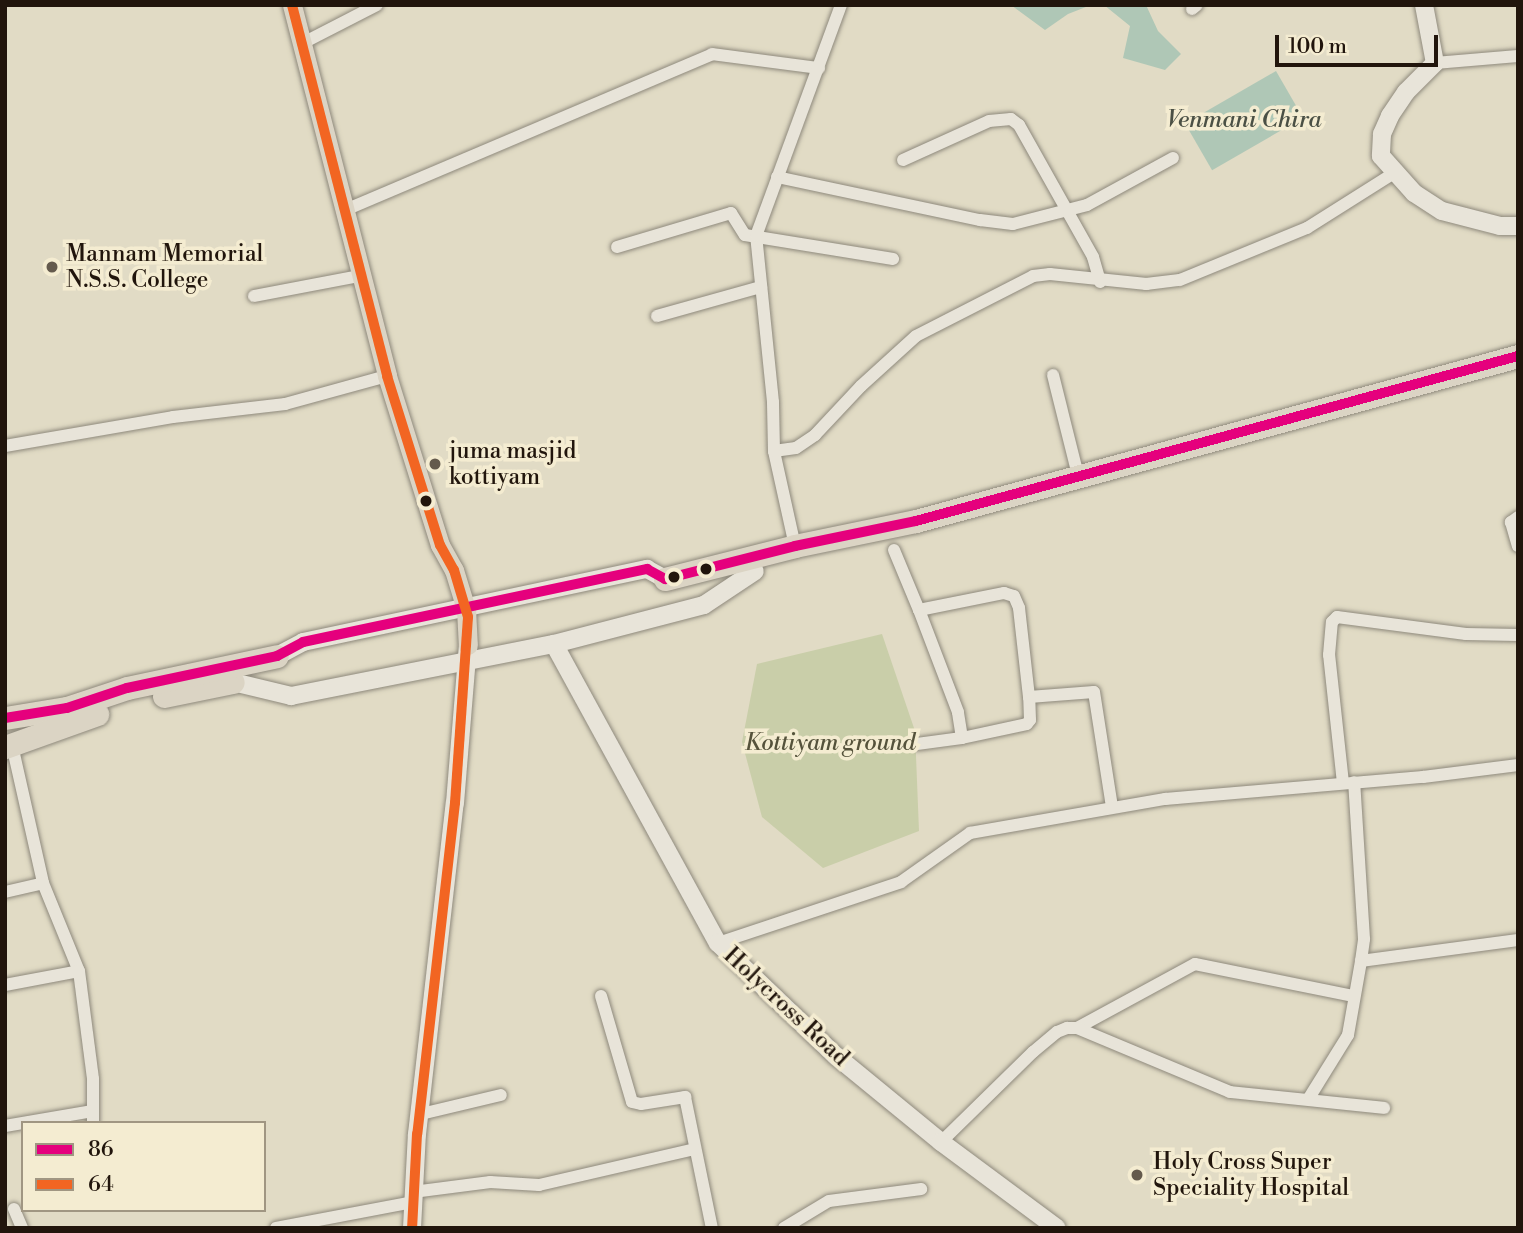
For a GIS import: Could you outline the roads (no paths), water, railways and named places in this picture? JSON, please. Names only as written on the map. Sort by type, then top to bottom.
[{"type":"highway","points":[[665,579],[795,546],[916,521],[1518,356]]},
{"type":"highway","points":[[755,571],[849,547],[916,521]]},
{"type":"highway","points":[[7,739],[71,715],[127,688],[277,656]]},
{"type":"highway","points":[[5,718],[71,715],[233,682]]},
{"type":"main road","points":[[292,5],[359,276],[387,376],[440,545],[454,570],[467,653],[453,830],[421,1114],[412,1228]]},
{"type":"main road","points":[[1424,5],[1435,63],[1406,92],[1382,134],[1381,156],[1414,193],[1442,211],[1500,226],[1518,226]]},
{"type":"main road","points":[[277,656],[303,642],[647,569],[665,579]]},
{"type":"main road","points":[[233,682],[291,696],[467,653],[554,644],[704,605],[755,571]]},
{"type":"main road","name":"Holycross Road","points":[[554,644],[718,943],[836,1056],[941,1142],[1057,1228]]},
{"type":"street","points":[[301,44],[377,5]]},
{"type":"street","points":[[795,546],[774,451],[773,402],[755,236],[841,5]]},
{"type":"street","points":[[343,211],[712,54],[819,68]]},
{"type":"street","points":[[1435,63],[1518,56]]},
{"type":"street","points":[[903,160],[989,121],[1011,119],[1019,125],[1093,257],[1100,282]]},
{"type":"street","points":[[777,177],[1013,224],[1065,211],[1107,196],[1132,178],[1173,158]]},
{"type":"street","points":[[774,451],[796,448],[816,435],[861,386],[916,336],[1033,276],[1050,274],[1100,282],[1146,284],[1180,280],[1227,258],[1307,228],[1394,173]]},
{"type":"street","points":[[617,247],[729,213],[734,215],[743,234],[892,259]]},
{"type":"street","points":[[254,296],[359,276]]},
{"type":"street","points":[[657,316],[761,287]]},
{"type":"street","points":[[1053,375],[1078,475]]},
{"type":"street","points":[[5,446],[173,417],[285,404],[387,376]]},
{"type":"street","points":[[1518,517],[1511,522],[1518,546]]},
{"type":"street","points":[[894,550],[958,712],[962,738]]},
{"type":"street","points":[[917,744],[962,738],[1027,724],[1030,720],[1019,608],[1014,596],[1004,593],[919,610]]},
{"type":"street","points":[[1309,1098],[1348,1035],[1364,939],[1348,783],[1329,654],[1332,622],[1336,617],[1466,634],[1518,635]]},
{"type":"street","points":[[1029,697],[1094,692],[1112,807]]},
{"type":"street","points":[[7,739],[43,883],[79,971],[93,1079],[93,1117],[54,1121]]},
{"type":"street","points":[[718,943],[901,882],[970,833],[1112,807],[1518,765]]},
{"type":"street","points":[[5,892],[43,883]]},
{"type":"street","points":[[1361,961],[1518,940]]},
{"type":"street","points":[[941,1142],[1057,1032],[1077,1028],[1195,964],[1354,996]]},
{"type":"street","points":[[5,985],[79,971]]},
{"type":"street","points":[[601,996],[632,1102],[641,1104],[685,1097],[712,1228]]},
{"type":"street","points":[[1077,1028],[1230,1092],[1309,1098],[1384,1108]]},
{"type":"street","points":[[421,1114],[500,1095]]},
{"type":"street","points":[[276,1228],[490,1182],[539,1185],[695,1149]]},
{"type":"street","points":[[784,1228],[829,1201],[921,1189]]},
{"type":"street","points":[[14,1209],[22,1228]]},
{"type":"water","points":[[1011,5],[1091,5],[1068,14],[1045,30]]},
{"type":"water","points":[[1104,5],[1146,5],[1158,31],[1181,54],[1165,70],[1123,58],[1130,26]]},
{"type":"water","name":"Venmani Chira","points":[[1276,71],[1303,118],[1212,170],[1185,124]]},
{"type":"place","name":"Mannam Memorial N.S.S. College","points":[[52,267]]},
{"type":"place","name":"juma masjid kottiyam","points":[[435,464]]},
{"type":"place","name":"Holy Cross Super Speciality Hospital","points":[[1137,1175]]},
{"type":"park label","name":"Kottiyam ground","points":[[830,743]]}]
